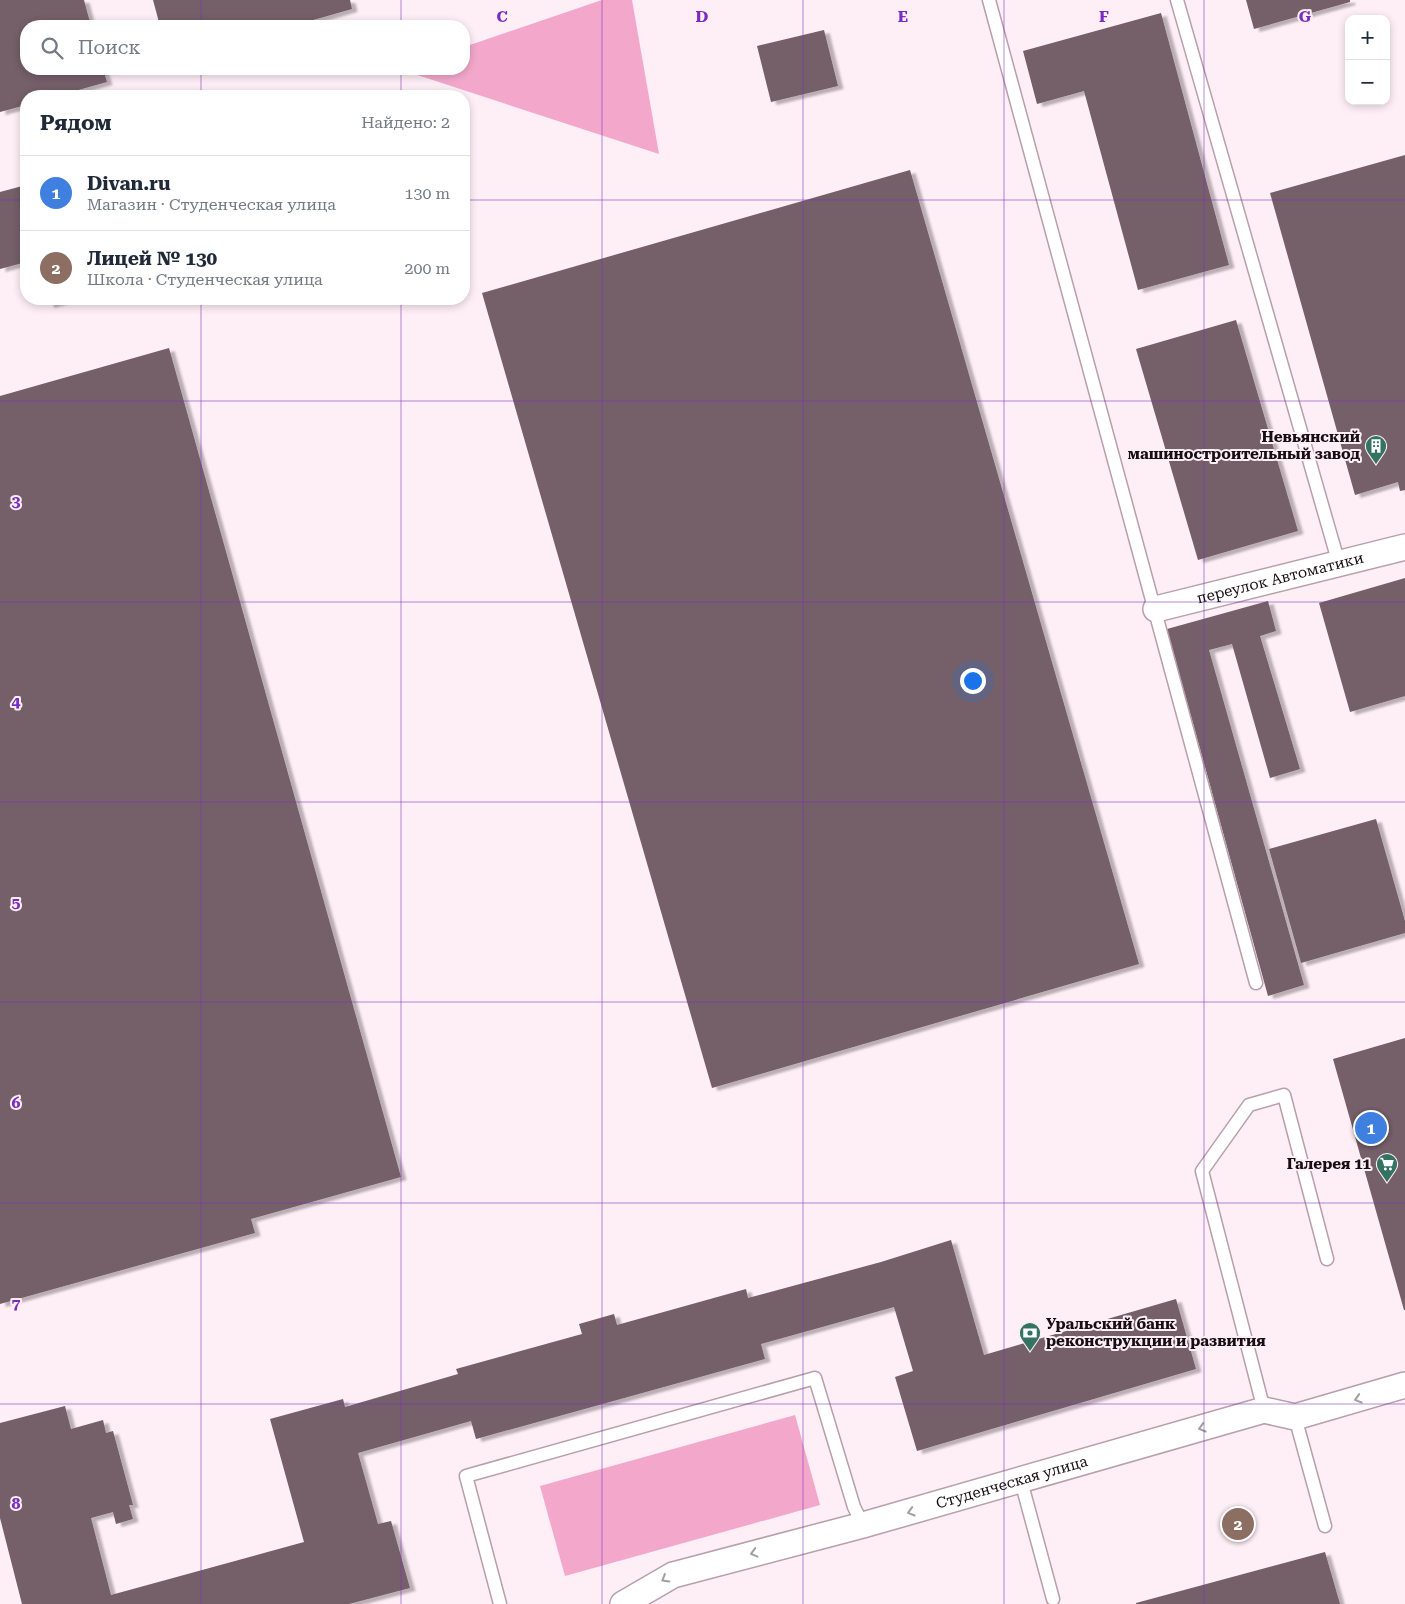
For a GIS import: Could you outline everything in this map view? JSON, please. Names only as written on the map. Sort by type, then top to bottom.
[{"type":"street","name":"переулок Автоматики","points":[[1156,609],[1405,547]]},
{"type":"street","name":"Студенческая улица","points":[[624,1604],[673,1574],[863,1525],[1264,1410],[1295,1417],[1405,1385]]},
{"type":"lane","points":[[989,0],[1156,609],[1256,983]]},
{"type":"lane","points":[[1177,0],[1339,564]]},
{"type":"lane","points":[[1264,1410],[1202,1171],[1249,1105],[1284,1095],[1326,1259]]},
{"type":"lane","points":[[500,1604],[466,1476],[815,1378],[854,1507],[863,1525]]},
{"type":"lane","points":[[1295,1417],[1325,1526]]},
{"type":"lane","points":[[1021,1481],[1053,1599]]},
{"type":"shaded area","points":[[602,0],[632,0],[659,154],[470,92],[470,90],[463,90],[417,75],[470,75],[470,45]]},
{"type":"shaded area","points":[[795,1415],[820,1505],[565,1576],[540,1486]]},
{"type":"building","points":[[0,0],[84,0],[89,20],[20,20],[20,75],[105,75],[107,82],[78,90],[20,90],[20,107],[0,112]]},
{"type":"building","points":[[153,0],[350,0],[352,9],[313,20],[158,20]]},
{"type":"building","points":[[1246,0],[1350,0],[1350,2],[1254,29]]},
{"type":"building","points":[[1161,13],[1229,265],[1138,290],[1084,91],[1037,104],[1023,51]]},
{"type":"building","points":[[824,30],[838,86],[771,102],[757,46]]},
{"type":"building","points":[[1405,155],[1405,490],[1400,491],[1398,482],[1355,495],[1270,193]]},
{"type":"building","points":[[910,170],[1139,964],[712,1088],[482,293]]},
{"type":"building","points":[[20,187],[20,264],[0,269],[0,192]]},
{"type":"building","points":[[1236,320],[1298,531],[1198,560],[1136,349]]},
{"type":"building","points":[[169,348],[401,1177],[251,1219],[255,1233],[0,1304],[0,396]]},
{"type":"building","points":[[1405,578],[1405,696],[1350,712],[1319,603]]},
{"type":"building","points":[[1268,601],[1276,631],[1260,636],[1300,769],[1270,778],[1232,644],[1209,650],[1304,985],[1268,996],[1167,629]]},
{"type":"building","points":[[1376,819],[1405,921],[1405,933],[1301,963],[1269,849]]},
{"type":"building","name":"Галерея 11","points":[[1405,1038],[1405,1310],[1404,1310],[1333,1059]]},
{"type":"building","points":[[951,1240],[984,1355],[1176,1299],[1196,1369],[917,1451],[895,1377],[913,1371],[894,1307],[761,1344],[765,1359],[476,1439],[471,1421],[358,1453],[378,1524],[391,1521],[410,1588],[349,1604],[22,1604],[0,1518],[0,1423],[65,1406],[71,1429],[103,1420],[106,1433],[113,1431],[133,1505],[129,1505],[133,1519],[116,1524],[113,1512],[91,1518],[111,1595],[304,1542],[270,1419],[343,1399],[345,1407],[458,1374],[456,1369],[582,1334],[579,1324],[614,1314],[617,1325],[746,1289],[748,1298],[881,1262]]},
{"type":"building","points":[[1325,1552],[1340,1604],[1136,1604],[1136,1603]]},
{"type":"place","name":"Невьянский машиностроительный завод","points":[[1376,465]]},
{"type":"place","name":"Divan.ru","points":[[1371,1128]]},
{"type":"place","name":"Галерея 11","points":[[1387,1183]]},
{"type":"place","name":"Уральский банк реконструкции и развития","points":[[1030,1352]]},
{"type":"place","name":"Лицей № 130","points":[[1238,1524]]}]
